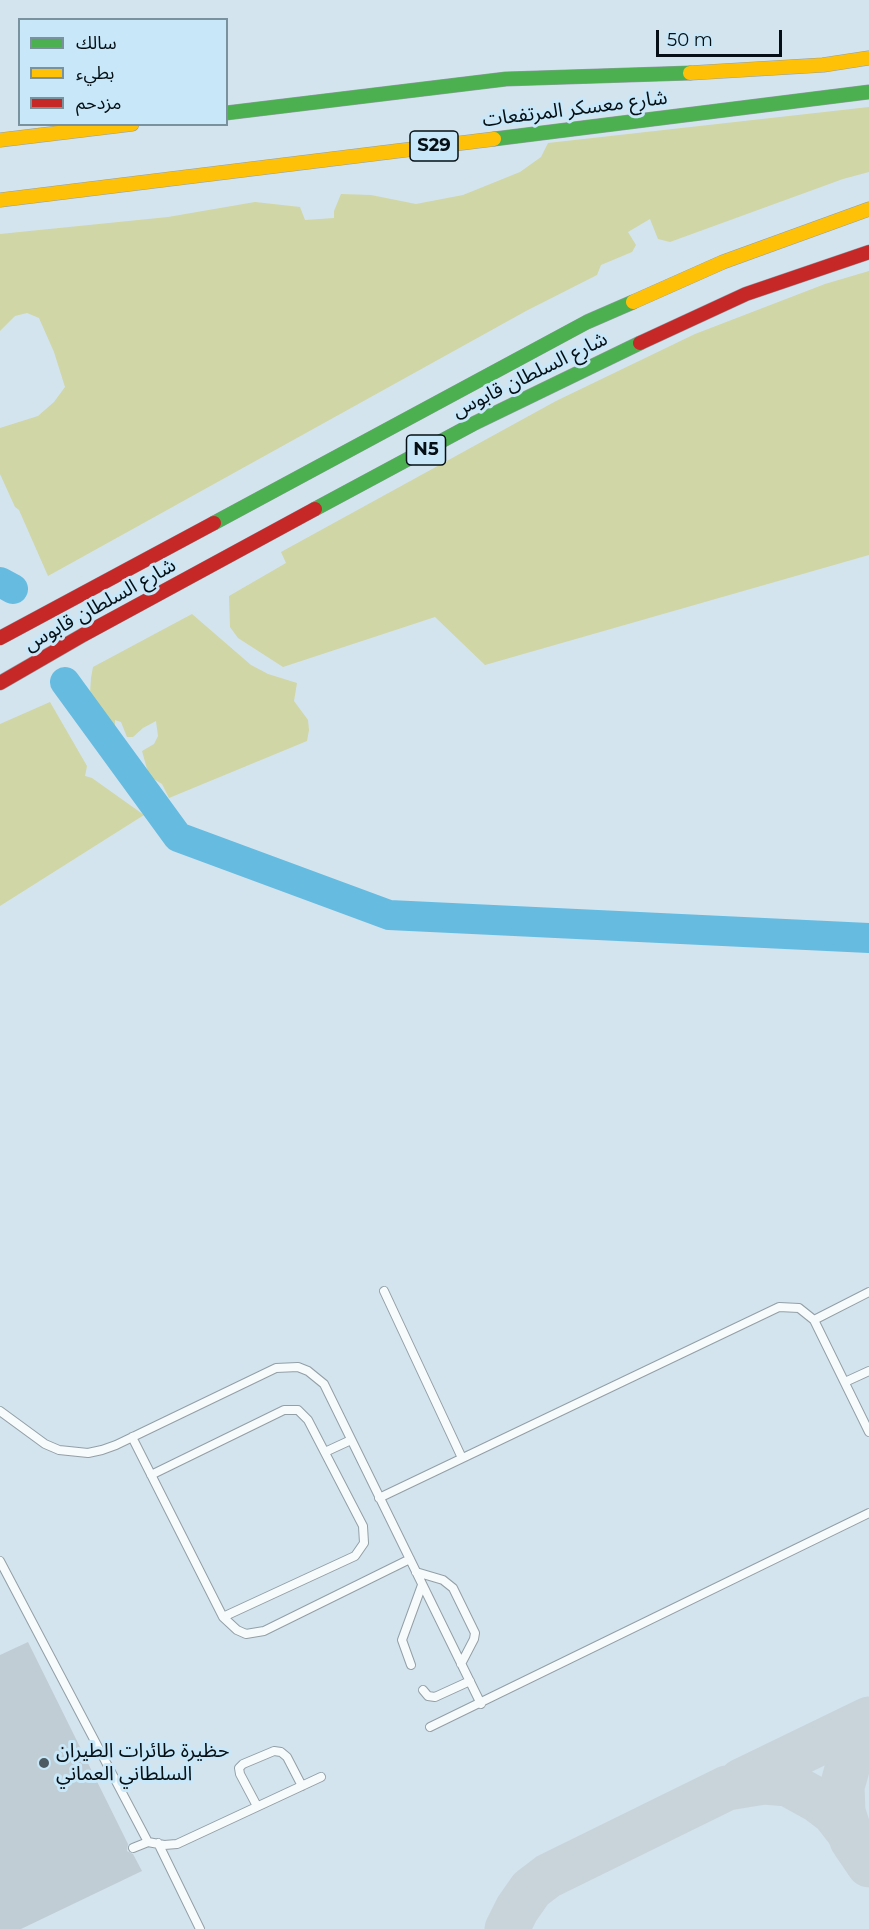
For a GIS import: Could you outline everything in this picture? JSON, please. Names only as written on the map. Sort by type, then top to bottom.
[{"type":"main road","name":"شارع معسكر المرتفعات","points":[[228,113],[506,79],[715,72],[823,64],[869,58]]},
{"type":"main road","name":"شارع معسكر المرتفعات","points":[[0,200],[869,92]]},
{"type":"main road","points":[[0,140],[116,126]]},
{"type":"main road","name":"شارع السلطان قابوس","points":[[0,638],[587,322],[723,262],[869,209]]},
{"type":"main road","name":"شارع السلطان قابوس","points":[[0,683],[83,635],[475,423],[746,294],[869,252]]},
{"type":"lane","points":[[384,1291],[462,1458]]},
{"type":"lane","points":[[814,1320],[869,1292]]},
{"type":"lane","points":[[379,1498],[779,1307],[799,1308],[814,1320],[869,1432]]},
{"type":"lane","points":[[0,1411],[45,1444],[66,1451],[88,1453],[102,1450],[132,1437],[267,1372],[287,1366],[308,1371],[324,1384],[481,1704]]},
{"type":"lane","points":[[845,1382],[869,1371]]},
{"type":"lane","points":[[151,1475],[291,1409],[304,1414],[363,1526],[365,1534],[361,1550],[355,1556],[223,1617]]},
{"type":"lane","points":[[132,1437],[223,1617],[237,1630],[246,1634],[264,1631],[410,1559]]},
{"type":"lane","points":[[325,1452],[351,1440]]},
{"type":"lane","points":[[430,1727],[869,1513]]},
{"type":"lane","points":[[0,1561],[148,1842]]},
{"type":"lane","points":[[416,1572],[442,1580],[453,1588],[475,1633],[461,1664]]},
{"type":"lane","points":[[411,1665],[402,1640],[422,1585]]},
{"type":"lane","points":[[423,1690],[428,1696],[435,1697],[470,1681]]},
{"type":"lane","points":[[257,1806],[240,1774],[239,1768],[243,1764],[274,1751],[281,1752],[302,1786]]},
{"type":"lane","points":[[133,1848],[148,1842],[164,1845],[177,1844],[321,1777]]},
{"type":"lane","points":[[158,1844],[200,1929]]},
{"type":"green space","points":[[869,107],[869,172],[843,179],[670,242],[658,239],[650,219],[628,232],[636,245],[632,252],[601,265],[597,275],[526,311],[48,576],[19,510],[15,507],[0,474],[0,428],[38,416],[54,402],[65,387],[54,352],[39,318],[27,313],[15,316],[0,331],[0,234],[168,217],[255,202],[300,207],[305,220],[334,218],[334,211],[341,194],[371,195],[416,204],[463,195],[520,172],[541,157],[548,143]]},
{"type":"green space","points":[[869,271],[869,555],[485,665],[435,617],[283,667],[238,638],[230,627],[229,596],[286,563],[281,552],[556,401],[695,334],[825,284]]},
{"type":"green space","points":[[192,614],[251,665],[268,674],[297,683],[294,701],[308,720],[309,730],[307,741],[169,798],[162,784],[149,776],[142,751],[154,744],[158,736],[156,721],[133,737],[127,737],[121,722],[115,720],[115,725],[109,727],[96,711],[90,694],[91,678],[93,667]]},
{"type":"green space","points":[[50,702],[87,766],[85,776],[92,778],[144,815],[0,906],[0,724]]},
{"type":"building","name":"حظيرة طائرات الطيران السلطاني العماني","points":[[28,1642],[128,1844],[127,1851],[133,1854],[142,1871],[21,1929],[0,1929],[0,1655]]},
{"type":"waterway","points":[[0,582],[13,589]]},
{"type":"waterway","points":[[65,682],[178,837],[389,915],[869,938]]},
{"type":"taxiway","points":[[741,1781],[869,1719]]},
{"type":"taxiway","points":[[852,1840],[843,1812],[842,1787],[856,1745],[869,1728]]},
{"type":"taxiway","points":[[507,1929],[531,1889],[548,1876],[727,1788],[764,1782],[788,1784],[817,1800],[834,1813],[869,1865]]},
{"type":"traffic: fast","points":[[228,113],[506,79],[690,73]]},
{"type":"traffic: fast","points":[[494,139],[869,92]]},
{"type":"traffic: fast","points":[[214,523],[587,322],[633,302]]},
{"type":"traffic: fast","points":[[315,509],[475,423],[640,343]]},
{"type":"traffic: slow","points":[[690,73],[823,65],[869,58]]},
{"type":"traffic: slow","points":[[0,140],[116,126]]},
{"type":"traffic: slow","points":[[0,200],[494,139]]},
{"type":"traffic: slow","points":[[633,302],[723,262],[869,209]]},
{"type":"traffic: jam","points":[[640,343],[746,294],[869,252]]},
{"type":"traffic: jam","points":[[0,683],[83,635],[315,509]]},
{"type":"traffic: jam","points":[[0,638],[214,523]]},
{"type":"place","name":"حظيرة طائرات الطيران السلطاني العماني","points":[[44,1763]]}]
